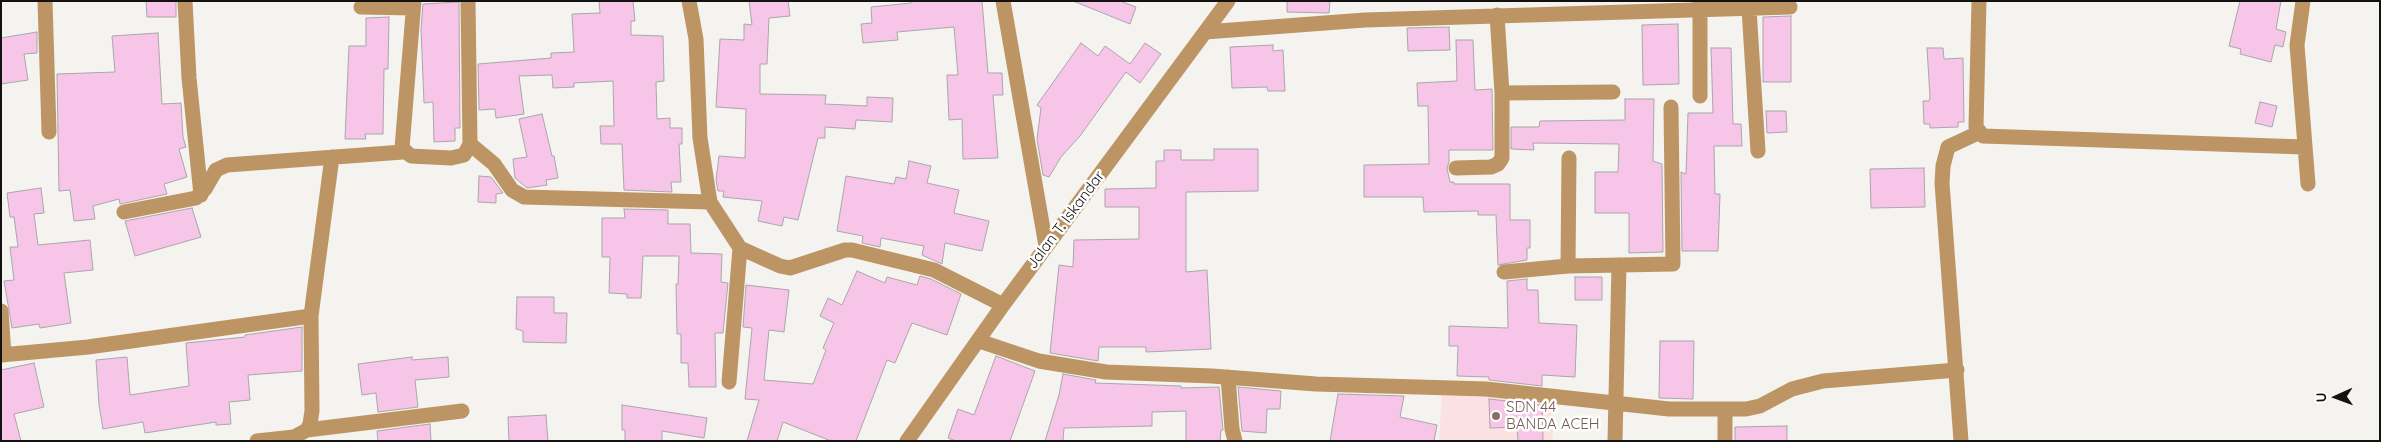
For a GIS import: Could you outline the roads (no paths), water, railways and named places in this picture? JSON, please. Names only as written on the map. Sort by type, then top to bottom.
[{"type":"street","points":[[45,1],[49,132]]},
{"type":"street","points":[[185,1],[189,78],[201,195]]},
{"type":"street","points":[[124,212],[196,198],[201,195],[216,170],[227,165],[403,152],[410,156],[451,158],[464,156],[470,144],[468,1]]},
{"type":"street","points":[[689,1],[696,39],[700,138],[710,202],[740,248],[780,266],[790,268],[802,266],[845,250],[852,250],[934,270],[1003,305]]},
{"type":"street","points":[[1003,1],[1046,246]]},
{"type":"street","name":"Jalan T. Iskandar","points":[[911,440],[1003,305],[1228,1]]},
{"type":"street","points":[[1979,1],[1976,127],[1978,133],[1983,136],[2304,147]]},
{"type":"street","points":[[2303,1],[2297,45],[2308,184]]},
{"type":"street","points":[[361,7],[413,4],[403,152]]},
{"type":"street","points":[[1206,32],[1365,20],[1700,5],[1749,9],[1790,7]]},
{"type":"street","points":[[1700,5],[1700,96]]},
{"type":"street","points":[[1749,9],[1758,150]]},
{"type":"street","points":[[1456,168],[1491,167],[1498,164],[1502,158],[1502,93],[1497,14]]},
{"type":"street","points":[[1502,93],[1613,92]]},
{"type":"street","points":[[1504,272],[1568,266],[1673,264],[1671,107]]},
{"type":"street","points":[[1961,441],[1942,166],[1948,147],[1978,133]]},
{"type":"street","points":[[470,144],[494,164],[512,190],[524,197],[710,202]]},
{"type":"street","points":[[307,430],[312,411],[310,316],[332,157]]},
{"type":"street","points":[[1568,266],[1569,158]]},
{"type":"street","points":[[729,382],[740,248]]},
{"type":"street","points":[[1615,441],[1619,265]]},
{"type":"street","points":[[1,311],[3,355],[88,347],[310,316]]},
{"type":"street","points":[[979,341],[1039,361],[1106,372],[1228,377],[1316,384],[1486,389],[1669,409],[1725,409],[1760,406],[1792,389],[1823,382],[1957,370]]},
{"type":"street","points":[[1228,377],[1232,429],[1235,441]]},
{"type":"street","points":[[1725,409],[1726,441]]},
{"type":"street","points":[[256,441],[294,437],[307,430],[462,411]]},
{"type":"place","name":"SDN 44 BANDA ACEH","points":[[1496,416]]}]
